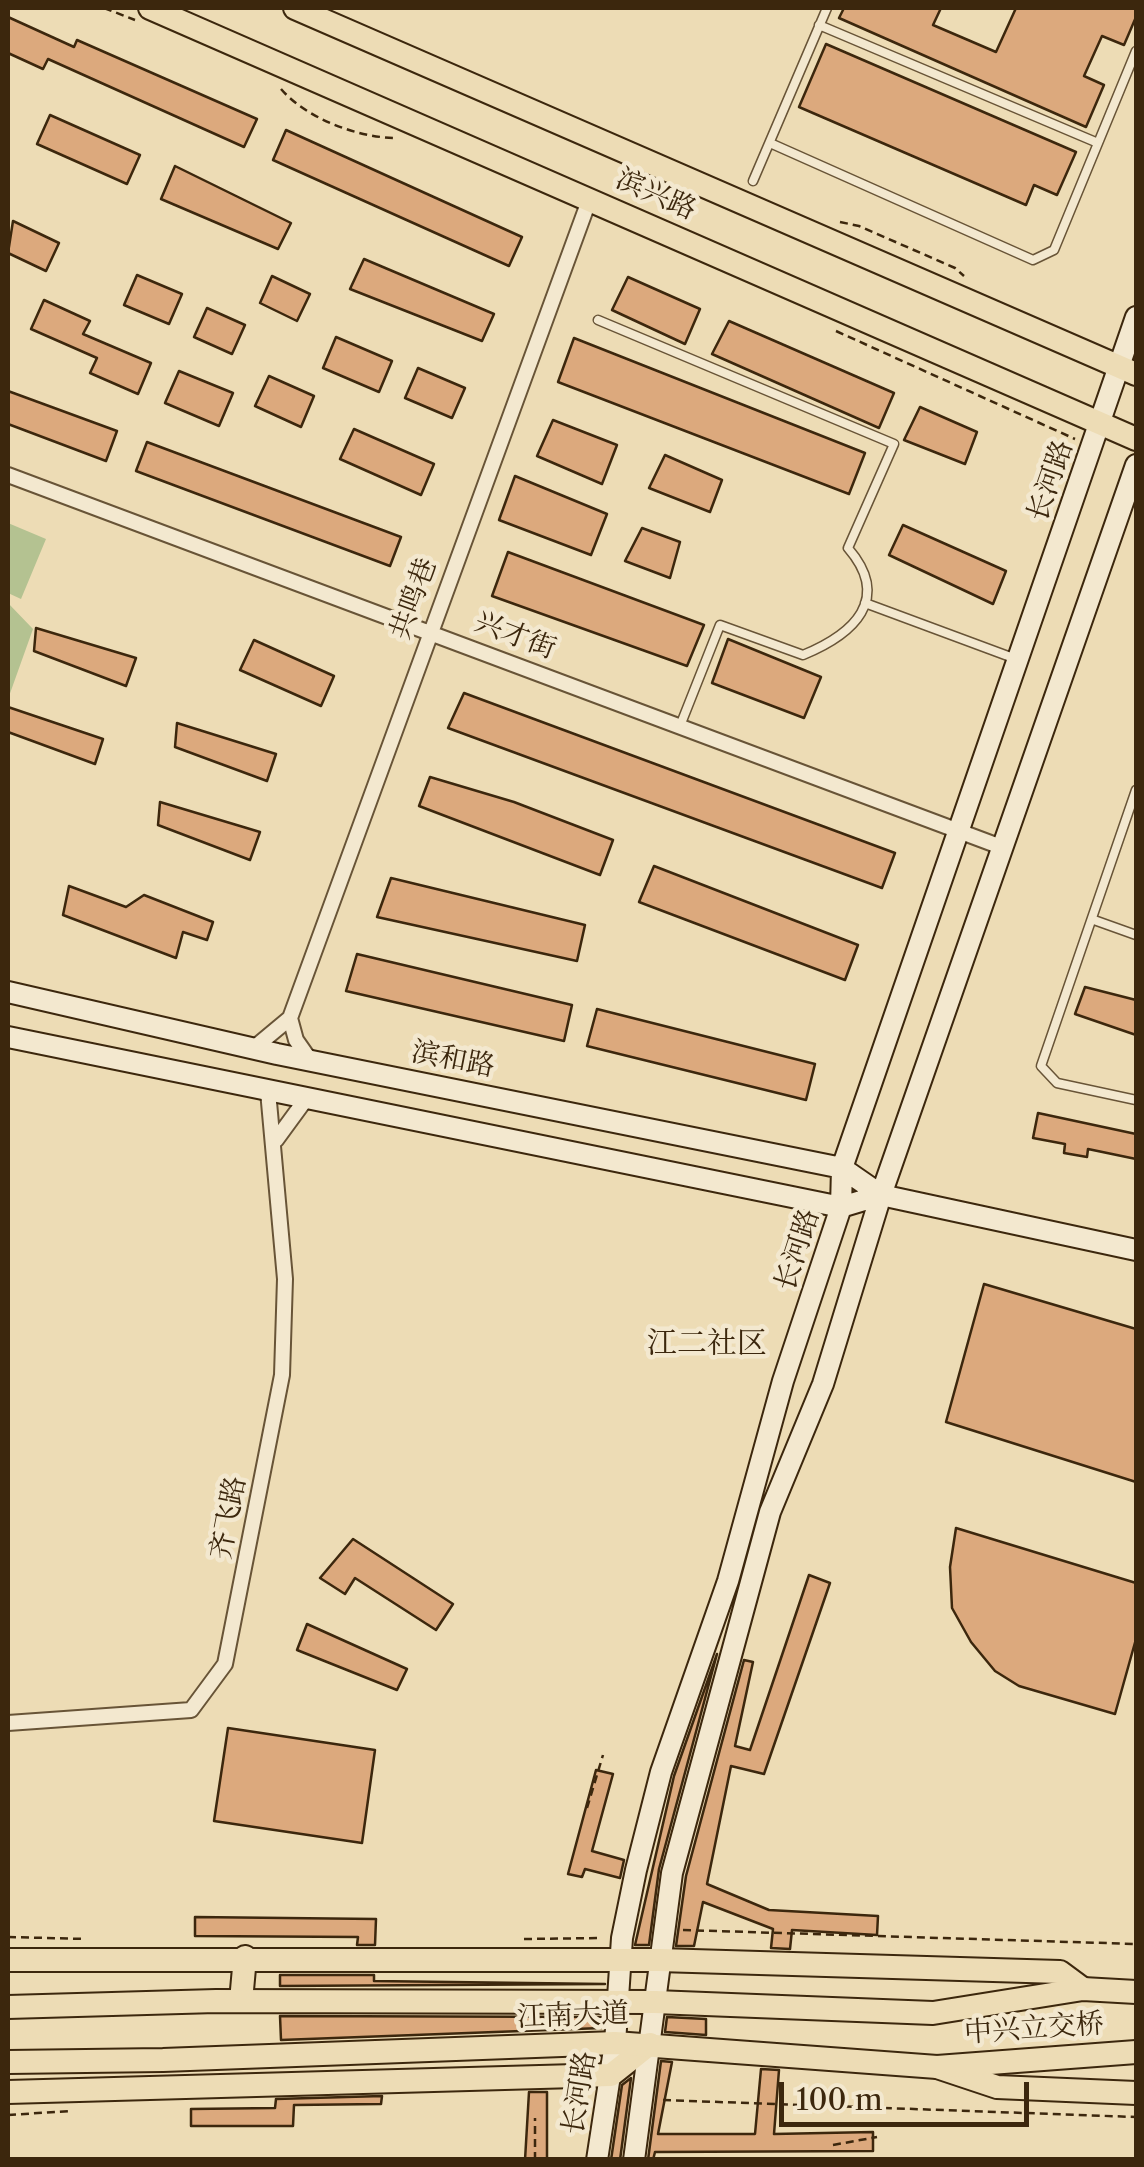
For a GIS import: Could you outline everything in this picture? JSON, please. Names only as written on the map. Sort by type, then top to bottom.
[{"type":"main road","name":"滨兴路","points":[[150,8],[1136,439]]},
{"type":"main road","name":"滨兴路","points":[[295,8],[1128,371]]},
{"type":"main road","name":"长河路","points":[[597,2160],[615,2042],[622,1938],[661,1772],[728,1581],[783,1380],[841,1207],[842,1168],[1100,424],[1128,371],[1136,317]]},
{"type":"main road","points":[[634,2160],[663,1929],[692,1797],[770,1512],[823,1384],[880,1196],[1136,465]]},
{"type":"main road","name":"滨和路","points":[[8,992],[310,1060],[842,1168],[880,1196],[1136,1250]]},
{"type":"main road","name":"滨和路","points":[[8,1038],[841,1207],[880,1196]]},
{"type":"main road","points":[[241,2001],[245,1957]]},
{"type":"main road","points":[[8,1960],[660,1960],[1060,1972],[1083,1989]]},
{"type":"main road","name":"江南大道","points":[[8,2007],[241,2001],[655,2002],[933,2013],[1083,1989],[1136,1992]]},
{"type":"main road","name":"江南大道","points":[[8,2062],[283,2056],[615,2042],[937,2066],[997,2086],[1136,2092]]},
{"type":"main road","points":[[8,2092],[611,2075],[650,2044]]},
{"type":"main road","name":"中兴立交桥","points":[[937,2066],[1134,2052]]},
{"type":"main road","points":[[283,2056],[284,2082]]},
{"type":"street","name":"共鸣巷","points":[[290,1018],[590,198]]},
{"type":"street","name":"兴才街","points":[[8,475],[1004,848]]},
{"type":"street","points":[[254,1048],[290,1018],[296,1040],[310,1060]]},
{"type":"street","name":"齐飞路","points":[[8,1723],[191,1710],[225,1664],[282,1375],[285,1280],[276,1140],[268,1091]]},
{"type":"street","points":[[276,1140],[306,1100]]},
{"type":"lane","points":[[754,180],[827,8]]},
{"type":"lane","points":[[819,25],[1098,143]]},
{"type":"lane","points":[[770,143],[1033,260],[1054,250],[1136,51]]},
{"type":"lane","points":[[598,320],[894,444],[848,548],[866,568],[866,603],[859,619],[843,634],[803,656],[720,625],[680,726]]},
{"type":"lane","points":[[866,603],[1019,660]]},
{"type":"lane","points":[[1136,790],[1094,920],[1082,940],[1040,1066],[1057,1084],[1136,1100]]},
{"type":"lane","points":[[1094,920],[1136,936]]},
{"type":"path","points":[[587,1808],[603,1754]]},
{"type":"path","points":[[663,1929],[1136,1944]]},
{"type":"path","points":[[8,1937],[88,1939]]},
{"type":"path","points":[[507,1939],[622,1938]]},
{"type":"path","points":[[644,2100],[1136,2117]]},
{"type":"path","points":[[8,2114],[72,2111]]},
{"type":"path","points":[[535,2118],[535,2160]]},
{"type":"path","points":[[833,2145],[877,2136]]},
{"type":"green space","points":[[8,523],[46,539],[21,599],[8,593]]},
{"type":"green space","points":[[8,603],[33,629],[8,699]]},
{"type":"building","points":[[844,8],[941,8],[933,25],[996,52],[1016,8],[1136,8],[1136,17],[1124,45],[1102,36],[1084,76],[1104,85],[1086,127],[839,18]]},
{"type":"building","points":[[8,17],[74,47],[77,40],[257,119],[244,147],[48,59],[43,69],[8,53]]},
{"type":"building","points":[[826,44],[1076,152],[1057,195],[1034,185],[1026,205],[799,107]]},
{"type":"building","points":[[50,115],[140,155],[127,184],[37,144]]},
{"type":"building","points":[[286,130],[522,237],[509,266],[273,160]]},
{"type":"building","points":[[175,166],[291,223],[278,249],[161,199]]},
{"type":"building","points":[[13,221],[59,243],[46,271],[8,253]]},
{"type":"building","points":[[364,259],[494,314],[482,341],[350,289]]},
{"type":"building","points":[[137,275],[182,294],[169,324],[124,305]]},
{"type":"building","points":[[272,276],[310,294],[297,321],[260,303]]},
{"type":"building","points":[[628,277],[700,309],[685,344],[612,310]]},
{"type":"building","points":[[44,300],[90,321],[83,334],[151,363],[138,394],[90,373],[97,358],[31,329]]},
{"type":"building","points":[[207,308],[245,325],[232,354],[194,337]]},
{"type":"building","points":[[729,321],[894,393],[879,428],[712,354]]},
{"type":"building","points":[[336,337],[392,361],[379,392],[323,368]]},
{"type":"building","points":[[574,338],[865,453],[849,494],[558,382]]},
{"type":"building","points":[[418,368],[465,388],[452,418],[405,398]]},
{"type":"building","points":[[179,371],[233,393],[219,426],[165,403]]},
{"type":"building","points":[[269,376],[314,396],[301,427],[255,406]]},
{"type":"building","points":[[8,391],[117,431],[106,461],[8,424]]},
{"type":"building","points":[[920,407],[977,432],[965,464],[904,440]]},
{"type":"building","points":[[553,420],[617,445],[602,484],[537,456]]},
{"type":"building","points":[[354,429],[434,464],[421,495],[340,459]]},
{"type":"building","points":[[147,442],[401,537],[390,566],[136,471]]},
{"type":"building","points":[[665,455],[722,480],[710,512],[649,488]]},
{"type":"building","points":[[515,476],[607,514],[591,555],[499,520]]},
{"type":"building","points":[[903,525],[1006,571],[993,604],[889,555]]},
{"type":"building","points":[[642,528],[680,542],[670,578],[625,561]]},
{"type":"building","points":[[508,552],[704,625],[687,666],[492,596]]},
{"type":"building","points":[[36,628],[136,658],[126,686],[34,651]]},
{"type":"building","points":[[728,639],[821,677],[804,718],[712,683]]},
{"type":"building","points":[[254,640],[334,676],[321,706],[240,670]]},
{"type":"building","points":[[464,693],[895,853],[882,888],[448,728]]},
{"type":"building","points":[[8,707],[103,739],[95,764],[8,732]]},
{"type":"building","points":[[177,723],[276,754],[267,781],[175,747]]},
{"type":"building","points":[[430,777],[514,802],[613,840],[600,875],[419,806]]},
{"type":"building","points":[[160,802],[260,832],[250,860],[158,825]]},
{"type":"building","points":[[654,866],[858,945],[845,980],[639,902]]},
{"type":"building","points":[[391,878],[585,925],[577,961],[377,917]]},
{"type":"building","points":[[69,886],[126,907],[144,895],[213,922],[207,940],[183,932],[176,958],[63,915]]},
{"type":"building","points":[[357,954],[572,1005],[564,1041],[346,991]]},
{"type":"building","points":[[1085,987],[1136,1000],[1136,1035],[1075,1014]]},
{"type":"building","points":[[597,1009],[815,1064],[806,1100],[587,1046]]},
{"type":"building","points":[[1038,1113],[1136,1134],[1136,1159],[1088,1149],[1087,1157],[1064,1153],[1065,1144],[1033,1138]]},
{"type":"building","points":[[984,1284],[1136,1329],[1136,1482],[946,1422]]},
{"type":"building","points":[[956,1528],[1136,1583],[1136,1639],[1115,1714],[1019,1686],[995,1671],[971,1642],[952,1608],[950,1567]]},
{"type":"building","points":[[353,1539],[453,1604],[436,1630],[355,1578],[345,1594],[320,1578]]},
{"type":"building","points":[[809,1575],[830,1583],[764,1774],[731,1766],[707,1884],[769,1910],[878,1916],[877,1935],[792,1930],[790,1949],[771,1948],[773,1929],[703,1902],[694,1946],[676,1946],[686,1876],[744,1660],[753,1662],[735,1746],[750,1750]]},
{"type":"building","points":[[307,1624],[407,1669],[397,1690],[297,1650]]},
{"type":"building","points":[[717,1654],[659,1869],[649,1945],[635,1945],[674,1776]]},
{"type":"building","points":[[228,1728],[375,1750],[362,1843],[214,1821]]},
{"type":"building","points":[[596,1770],[613,1774],[592,1851],[624,1860],[620,1878],[585,1869],[582,1877],[568,1874]]},
{"type":"building","points":[[195,1917],[376,1919],[375,1945],[357,1945],[358,1937],[195,1936]]},
{"type":"building","points":[[280,1975],[374,1975],[374,1981],[605,1984],[280,1986]]},
{"type":"building","points":[[280,2016],[603,2017],[602,2028],[281,2040]]},
{"type":"building","points":[[667,2017],[706,2019],[706,2035],[665,2032]]},
{"type":"building","points":[[661,2061],[672,2062],[658,2134],[755,2134],[761,2069],[779,2070],[774,2134],[873,2132],[873,2151],[655,2152],[653,2160],[648,2160]]},
{"type":"building","points":[[631,2078],[620,2160],[611,2160],[622,2085]]},
{"type":"building","points":[[529,2092],[547,2092],[547,2160],[525,2160]]},
{"type":"building","points":[[382,2096],[381,2104],[294,2105],[293,2126],[191,2126],[191,2109],[275,2108],[276,2099]]},
{"type":"district","name":"江二社区","points":[[707,1344]]}]
